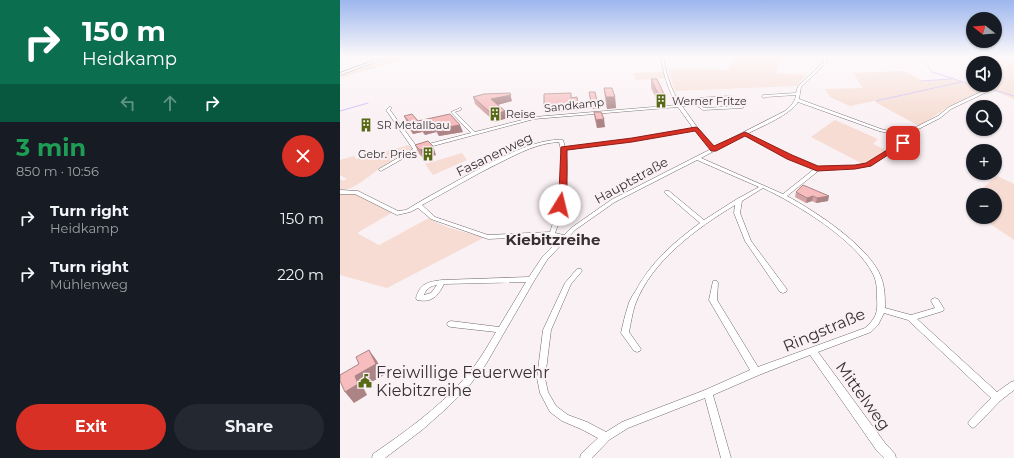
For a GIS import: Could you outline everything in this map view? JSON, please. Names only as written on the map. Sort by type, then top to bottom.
[{"type":"street","points":[[667,77],[671,92],[685,117],[713,150]]},
{"type":"street","points":[[809,77],[799,86],[797,100],[880,130],[903,135],[940,117],[950,108],[984,92]]},
{"type":"street","points":[[764,97],[798,94]]},
{"type":"street","points":[[730,97],[742,107],[703,109],[697,104],[696,99],[698,98],[730,97]]},
{"type":"street","name":"Hauptstraße","points":[[377,458],[419,427],[466,383],[483,361],[545,258],[565,238],[593,214],[613,201],[786,112],[797,100]]},
{"type":"street","name":"Sandkamp","points":[[381,170],[416,149],[534,118],[679,104],[697,104]]},
{"type":"street","points":[[390,108],[388,110],[416,149]]},
{"type":"street","points":[[460,109],[453,112],[473,133]]},
{"type":"street","points":[[552,234],[556,225],[563,192],[564,149],[632,140],[696,129]]},
{"type":"street","points":[[745,134],[789,157],[817,168],[855,167],[868,165],[903,143],[903,135]]},
{"type":"street","name":"Fasanenweg","points":[[418,206],[519,151],[541,143],[556,140],[561,141],[564,149]]},
{"type":"street","name":"Ringstraße","points":[[585,458],[606,437],[625,425],[708,393],[756,372],[868,330],[877,323],[882,310],[881,284],[877,274],[867,260],[834,229],[783,196],[697,158]]},
{"type":"street","points":[[783,196],[815,171]]},
{"type":"street","points":[[637,349],[625,333],[632,305],[644,280],[665,254],[703,222],[762,187]]},
{"type":"street","points":[[340,192],[356,192],[397,213],[418,206],[433,218],[488,237],[552,234],[565,238]]},
{"type":"street","points":[[667,192],[703,222]]},
{"type":"street","points":[[739,200],[737,213],[748,241],[783,290]]},
{"type":"street","points":[[579,271],[568,282],[547,330],[541,378],[544,393],[553,409],[565,418],[584,425],[606,437]]},
{"type":"street","points":[[442,282],[531,279]]},
{"type":"street","points":[[715,283],[713,300],[756,372]]},
{"type":"street","points":[[911,318],[940,309],[935,301]]},
{"type":"street","points":[[882,310],[911,318],[997,398]]},
{"type":"street","points":[[450,324],[502,330]]},
{"type":"street","name":"Mittelweg","points":[[812,351],[881,447],[891,458]]},
{"type":"street","points":[[973,423],[997,398],[1014,385]]},
{"type":"street","points":[[708,393],[726,458]]},
{"type":"shaded area","points":[[635,77],[666,78],[636,80]]},
{"type":"shaded area","points":[[671,77],[804,77],[796,86],[675,91]]},
{"type":"shaded area","points":[[856,77],[915,77],[922,81],[952,79],[966,83],[966,92],[980,92],[948,107],[919,126],[875,102],[898,96],[850,106],[830,97],[825,89],[863,88]]},
{"type":"shaded area","points":[[1002,77],[1014,77],[1014,99],[996,92],[1002,92]]},
{"type":"shaded area","points":[[835,120],[878,139],[873,144],[888,151],[863,164],[811,137]]},
{"type":"shaded area","points":[[409,145],[412,149],[386,164],[352,188],[340,191],[340,179],[343,181],[347,179],[340,175],[340,160],[354,156],[356,159]]},
{"type":"shaded area","points":[[462,153],[467,160],[433,175],[425,164]]},
{"type":"shaded area","points":[[1002,178],[1014,184],[1014,240],[990,224],[1002,224],[1002,188],[982,188],[992,180],[1002,180]]},
{"type":"shaded area","points":[[340,193],[355,193],[393,212],[357,233],[379,245],[429,218],[449,228],[485,237],[387,288],[340,275]]},
{"type":"building","points":[[651,79],[657,79],[664,94],[658,94]]},
{"type":"building","points":[[604,88],[612,88],[615,97],[606,97]]},
{"type":"building","points":[[589,92],[595,92],[597,101],[591,102]]},
{"type":"building","points":[[510,93],[511,95],[491,99],[505,111],[493,115],[473,97],[484,94]]},
{"type":"building","points":[[571,93],[571,98],[577,97],[578,104],[544,107],[544,94]]},
{"type":"building","points":[[594,112],[601,112],[604,119],[596,120]]},
{"type":"building","points":[[412,114],[418,121],[450,114],[460,125],[436,129],[433,125],[422,128],[420,125],[410,128],[407,124],[410,123],[404,116]]},
{"type":"building","points":[[428,141],[433,146],[420,150],[415,145]]},
{"type":"building","points":[[803,185],[829,196],[817,198],[813,196],[807,198],[796,192]]},
{"type":"building","points":[[369,350],[376,364],[355,376],[358,384],[345,392],[340,381],[340,375],[359,364],[356,357]]},
{"type":"waterway","points":[[949,77],[966,83]]},
{"type":"waterway","points":[[921,81],[951,79]]},
{"type":"waterway","points":[[876,101],[961,82]]},
{"type":"waterway","points":[[1001,92],[1014,96]]},
{"type":"waterway","points":[[340,111],[368,103]]},
{"type":"place","name":"Werner Fritze","points":[[661,101]]},
{"type":"place","name":"Reise","points":[[495,114]]},
{"type":"place","name":"SR Metallbau","points":[[366,125]]},
{"type":"place","name":"Gebr. Pries","points":[[428,154]]},
{"type":"place","name":"Freiwillige Feuerwehr Kiebitzreihe","points":[[365,381]]},
{"type":"district","name":"Kiebitzreihe","points":[[553,239]]},
{"type":"route","points":[[560,205],[563,192],[564,149],[632,140],[696,129],[713,150],[745,134],[789,157],[817,168],[855,167],[868,165],[903,143]]}]
